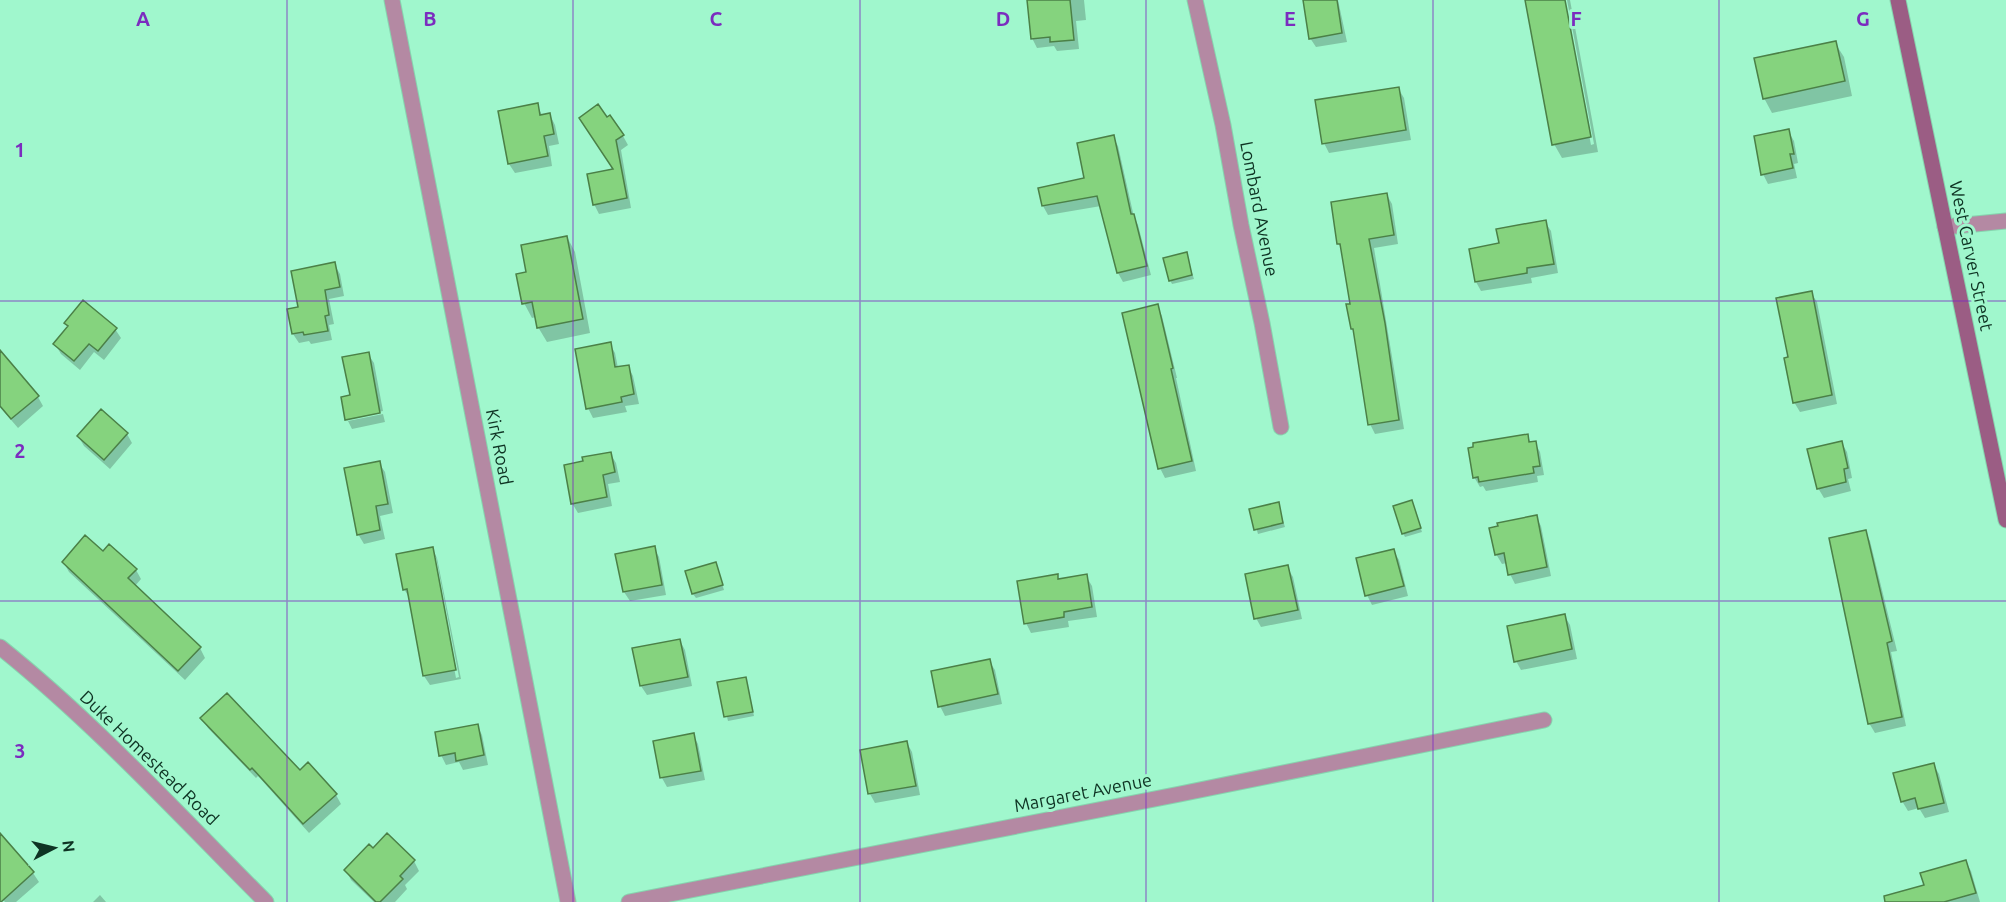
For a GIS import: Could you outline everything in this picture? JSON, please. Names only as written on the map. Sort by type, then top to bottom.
[{"type":"street","name":"Kirk Road","points":[[392,0],[568,902]]},
{"type":"street","name":"Lombard Avenue","points":[[1195,0],[1223,125],[1240,225],[1262,323],[1281,427]]},
{"type":"street","name":"West Carver Street","points":[[1898,0],[2006,520]]},
{"type":"street","points":[[1945,227],[2006,221]]},
{"type":"street","name":"Duke Homestead Road","points":[[0,647],[98,733],[266,902]]},
{"type":"street","name":"Margaret Avenue","points":[[629,902],[1544,720]]},
{"type":"building","points":[[1027,0],[1070,0],[1074,40],[1050,42],[1050,37],[1031,39]]},
{"type":"building","points":[[1303,0],[1337,0],[1342,33],[1309,39]]},
{"type":"building","points":[[1525,0],[1565,0],[1591,137],[1552,145]]},
{"type":"building","points":[[1836,41],[1845,81],[1763,99],[1754,58]]},
{"type":"building","points":[[1399,87],[1406,130],[1322,144],[1315,100]]},
{"type":"building","points":[[538,103],[540,115],[550,113],[554,134],[544,136],[548,156],[508,164],[498,111]]},
{"type":"building","points":[[598,104],[607,117],[610,115],[624,135],[616,140],[627,198],[593,205],[587,174],[613,169],[579,118]]},
{"type":"building","points":[[1789,129],[1794,154],[1790,154],[1793,168],[1761,175],[1754,136]]},
{"type":"building","points":[[1114,135],[1131,214],[1134,214],[1147,266],[1117,273],[1097,196],[1042,206],[1038,188],[1084,178],[1077,143]]},
{"type":"building","points":[[1387,193],[1394,235],[1369,239],[1385,323],[1399,420],[1368,425],[1353,329],[1351,329],[1346,304],[1350,304],[1331,202]]},
{"type":"building","points":[[1546,220],[1554,264],[1527,268],[1527,273],[1475,282],[1469,249],[1499,243],[1496,229]]},
{"type":"building","points":[[567,236],[583,319],[537,328],[532,302],[522,304],[516,274],[526,272],[521,245]]},
{"type":"building","points":[[1187,252],[1192,275],[1169,281],[1163,258]]},
{"type":"building","points":[[335,262],[340,287],[325,290],[329,315],[325,316],[328,331],[304,335],[303,332],[292,334],[287,309],[298,307],[291,271]]},
{"type":"building","points":[[1812,291],[1832,395],[1793,403],[1784,358],[1788,357],[1776,298]]},
{"type":"building","points":[[83,300],[117,328],[98,351],[89,344],[74,361],[53,344],[68,326],[64,323]]},
{"type":"building","points":[[1158,304],[1192,461],[1158,469],[1122,313]]},
{"type":"building","points":[[611,342],[615,367],[629,365],[634,394],[621,397],[622,402],[586,409],[575,349]]},
{"type":"building","points":[[0,350],[39,396],[11,419],[0,406]]},
{"type":"building","points":[[369,352],[380,413],[345,420],[341,397],[350,395],[342,357]]},
{"type":"building","points":[[101,409],[128,433],[104,460],[77,436]]},
{"type":"building","points":[[1528,434],[1529,442],[1536,441],[1540,466],[1533,467],[1534,473],[1479,482],[1478,477],[1473,478],[1468,448],[1473,447],[1473,443]]},
{"type":"building","points":[[1842,441],[1848,468],[1844,469],[1846,482],[1817,489],[1807,449]]},
{"type":"building","points":[[611,452],[615,472],[603,475],[607,497],[571,504],[564,465],[583,461],[582,457]]},
{"type":"building","points":[[380,461],[388,504],[376,506],[380,530],[357,535],[344,468]]},
{"type":"building","points":[[1412,500],[1421,528],[1402,534],[1393,506]]},
{"type":"building","points":[[1279,502],[1283,523],[1254,530],[1249,509]]},
{"type":"building","points":[[1537,515],[1547,567],[1508,575],[1504,553],[1495,555],[1489,528],[1498,526],[1497,523]]},
{"type":"building","points":[[1866,530],[1892,641],[1887,643],[1902,717],[1868,724],[1829,538]]},
{"type":"building","points":[[85,535],[103,551],[109,544],[137,569],[128,578],[201,647],[178,671],[62,562]]},
{"type":"building","points":[[655,546],[662,585],[623,592],[615,554]]},
{"type":"building","points":[[433,547],[456,670],[423,676],[407,589],[403,590],[396,554]]},
{"type":"building","points":[[1394,549],[1404,586],[1365,596],[1356,558]]},
{"type":"building","points":[[716,562],[723,585],[692,594],[685,571]]},
{"type":"building","points":[[1288,565],[1298,610],[1254,619],[1245,574]]},
{"type":"building","points":[[1058,574],[1058,579],[1087,574],[1092,607],[1064,612],[1064,617],[1024,624],[1017,581]]},
{"type":"building","points":[[1565,614],[1572,649],[1514,662],[1507,626]]},
{"type":"building","points":[[680,639],[688,677],[640,686],[632,648]]},
{"type":"building","points":[[990,659],[998,694],[938,707],[931,671]]},
{"type":"building","points":[[746,677],[753,712],[724,717],[717,682]]},
{"type":"building","points":[[227,693],[300,770],[308,762],[337,794],[303,824],[252,768],[250,770],[200,718]]},
{"type":"building","points":[[478,724],[484,755],[456,761],[455,753],[439,756],[435,732]]},
{"type":"building","points":[[694,733],[701,771],[660,778],[653,741]]},
{"type":"building","points":[[907,741],[916,786],[868,794],[860,750]]},
{"type":"building","points":[[1934,763],[1944,803],[1918,809],[1915,798],[1901,802],[1893,773]]},
{"type":"building","points":[[0,833],[34,872],[1,902],[0,902]]},
{"type":"building","points":[[387,833],[415,860],[400,876],[403,879],[380,902],[376,902],[344,870],[369,844],[373,848]]},
{"type":"building","points":[[1966,860],[1976,893],[1944,902],[1885,902],[1884,896],[1924,885],[1920,873]]}]
